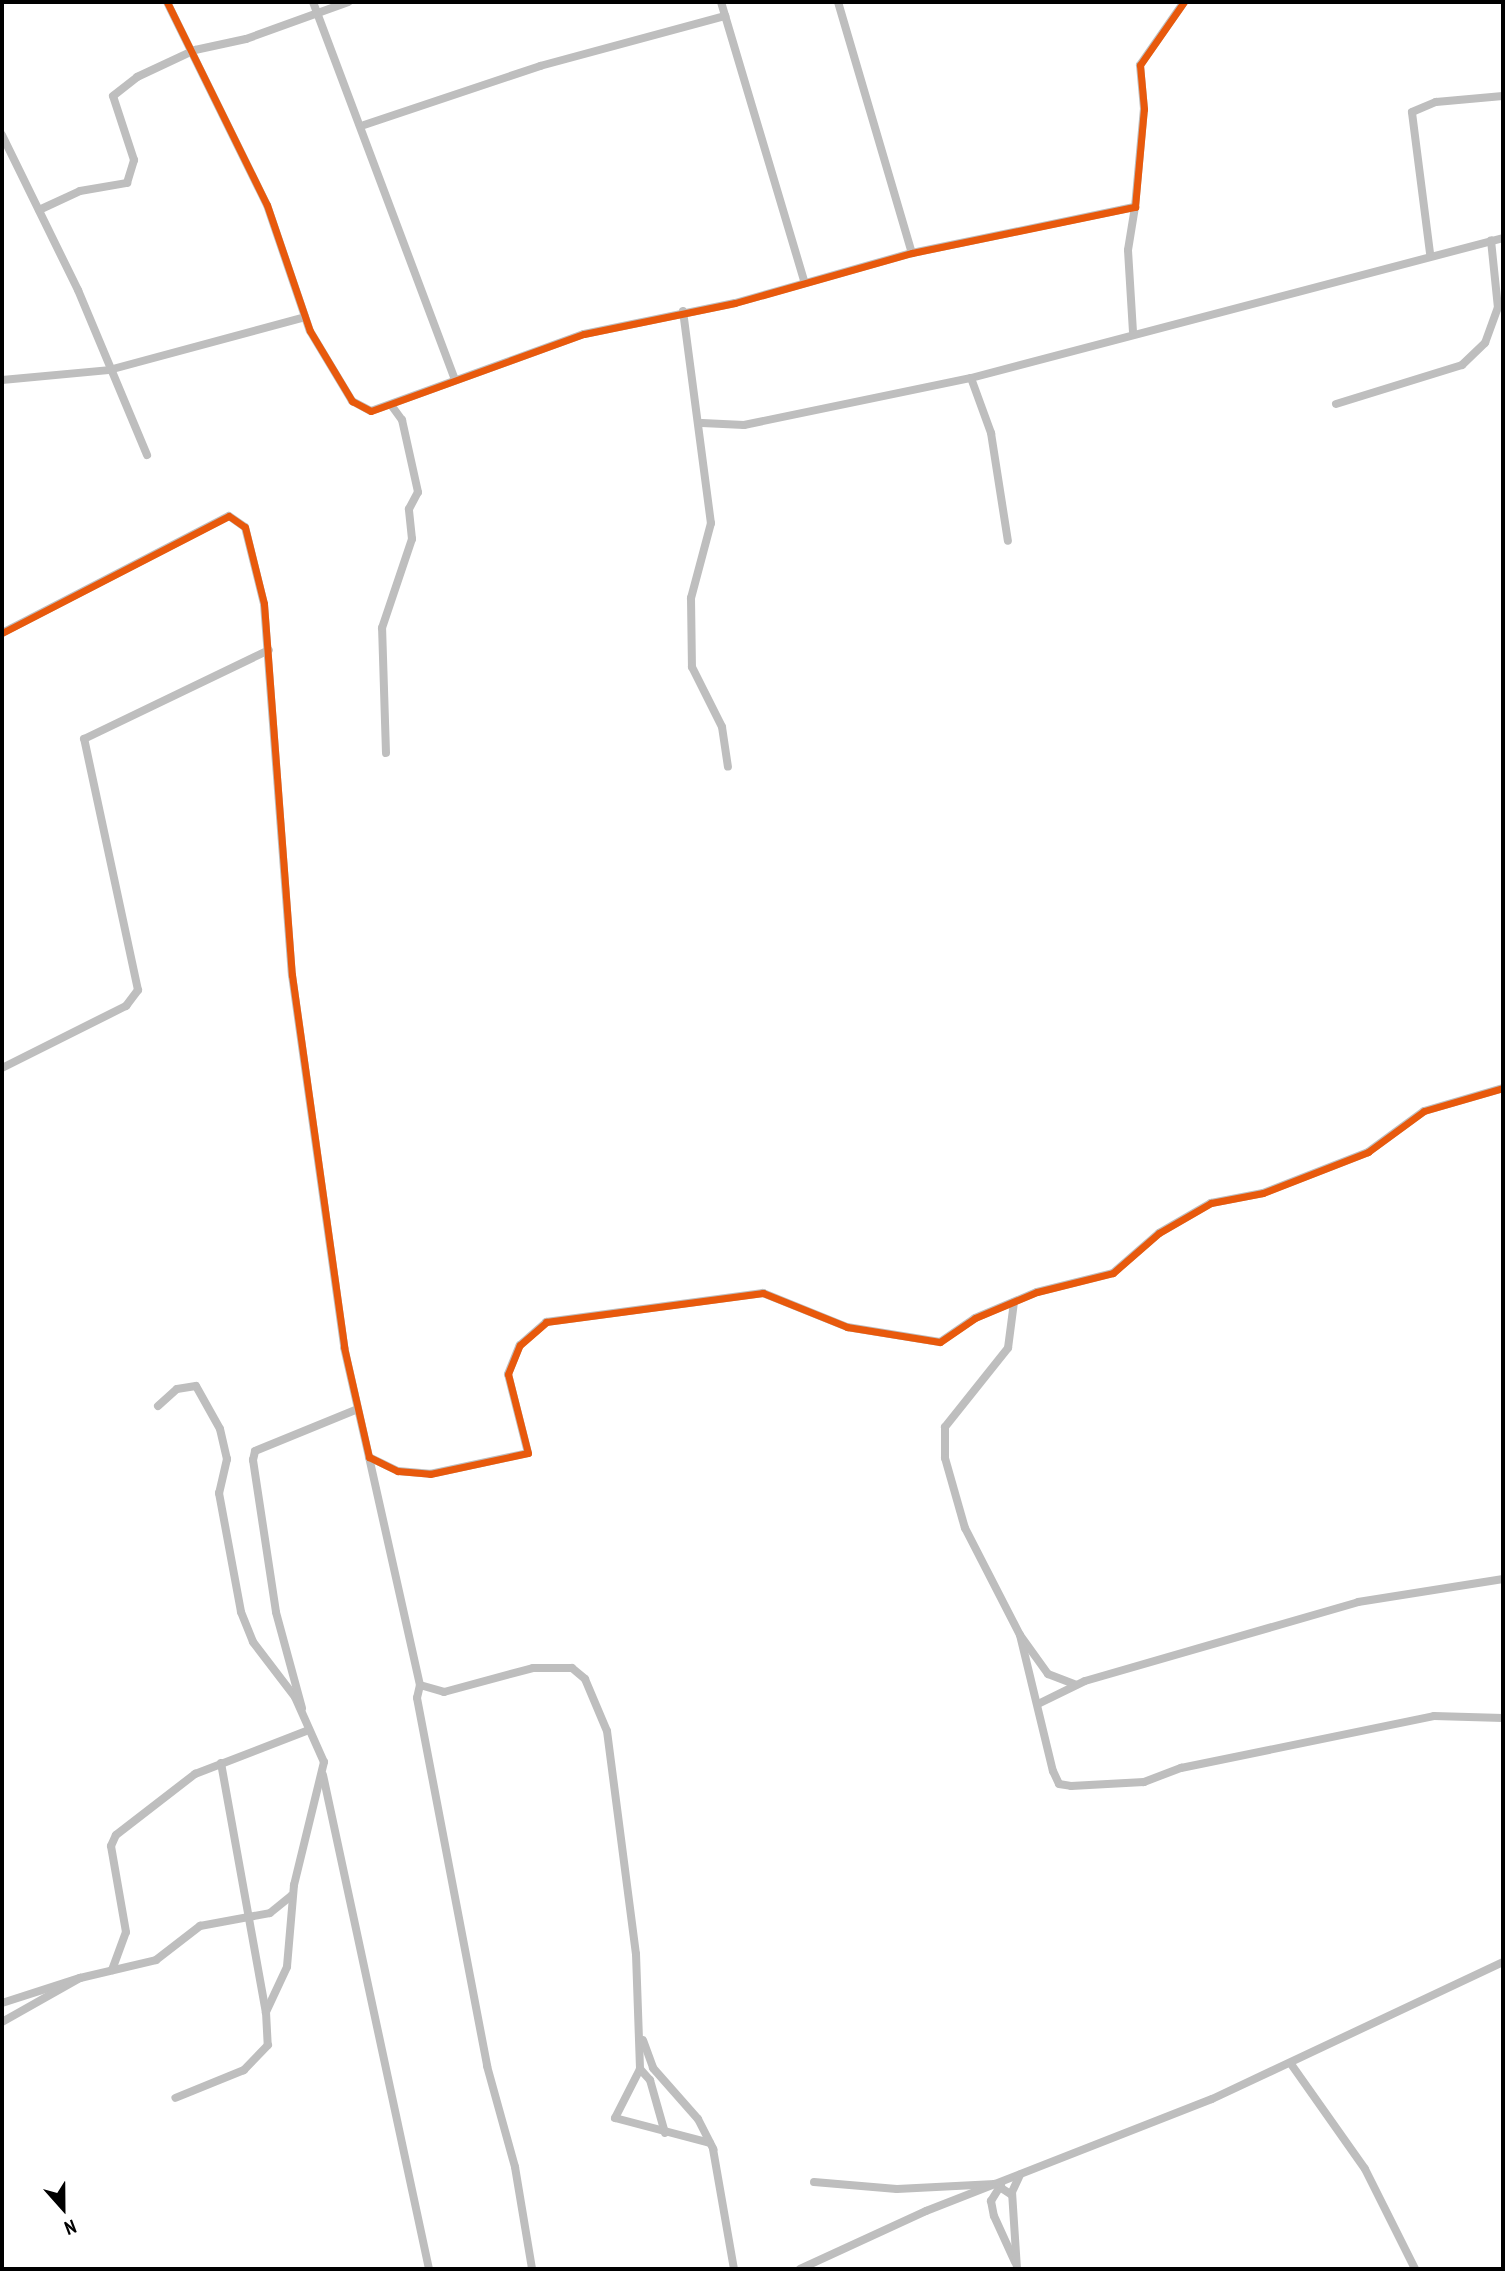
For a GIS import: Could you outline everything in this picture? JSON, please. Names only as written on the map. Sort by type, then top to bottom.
[{"type":"street","points":[[167,2],[195,50],[272,217],[305,317],[352,401],[371,411],[392,406],[454,377],[584,334],[805,283],[912,253],[1135,207]]},
{"type":"street","points":[[313,2],[364,125],[454,377]]},
{"type":"street","points":[[39,210],[80,191],[127,183],[134,160],[113,96],[137,77],[195,50],[348,2]]},
{"type":"street","points":[[722,2],[805,283]]},
{"type":"street","points":[[838,2],[912,253]]},
{"type":"street","points":[[1133,332],[1128,250],[1135,207],[1144,109],[1140,65],[1184,2]]},
{"type":"street","points":[[364,125],[540,66],[725,16]]},
{"type":"street","points":[[1430,253],[1412,112],[1436,102],[1503,96]]},
{"type":"street","points":[[2,135],[39,210],[146,455]]},
{"type":"street","points":[[702,423],[744,425],[971,378],[1430,253],[1503,238]]},
{"type":"street","points":[[1336,404],[1462,365],[1485,343],[1498,308],[1492,240]]},
{"type":"street","points":[[683,311],[702,423],[710,523],[688,628],[695,678],[722,727],[728,767]]},
{"type":"street","points":[[2,380],[109,370],[305,317]]},
{"type":"street","points":[[971,378],[991,433],[1008,541]]},
{"type":"street","points":[[386,753],[383,619],[412,539],[409,509],[418,492],[402,420],[392,406]]},
{"type":"street","points":[[2,633],[229,516],[245,527],[260,571],[292,975],[358,1409],[420,1685],[417,1698],[487,2066],[515,2167],[532,2269]]},
{"type":"street","points":[[2,1068],[126,1006],[138,990],[84,739],[268,650]]},
{"type":"street","points":[[369,1457],[398,1471],[430,1474],[528,1453],[508,1374],[520,1345],[546,1322],[763,1293],[848,1327],[932,1343],[1014,1302],[1113,1273],[1159,1233],[1211,1203],[1263,1193],[1368,1152],[1424,1111],[1503,1088]]},
{"type":"street","points":[[1014,1302],[1008,1348],[945,1427],[944,1443],[965,1528],[1020,1635],[1048,1674],[1076,1685]]},
{"type":"street","points":[[158,1406],[177,1389],[196,1386],[220,1429],[227,1459],[219,1493],[241,1612],[253,1643],[303,1715]]},
{"type":"street","points":[[358,1409],[255,1451],[253,1460],[276,1612],[303,1715],[322,1772],[429,2269]]},
{"type":"street","points":[[1038,1704],[1076,1685],[1399,1592],[1503,1579]]},
{"type":"street","points":[[1020,1635],[1053,1771],[1059,1784],[1071,1786],[1144,1782],[1181,1768],[1434,1716],[1503,1718]]},
{"type":"street","points":[[420,1685],[444,1692],[533,1668],[572,1668],[584,1679],[607,1731],[635,1942],[640,2069],[615,2118],[710,2143]]},
{"type":"street","points":[[112,1970],[126,1932],[111,1846],[116,1835],[166,1792],[221,1763],[309,1730]]},
{"type":"street","points":[[176,2098],[244,2070],[268,2045],[266,2012],[221,1763]]},
{"type":"street","points":[[266,2012],[287,1967],[292,1895],[322,1772]]},
{"type":"street","points":[[2,2003],[80,1978],[156,1960],[200,1926],[271,1913],[292,1895]]},
{"type":"street","points":[[800,2269],[979,2191],[1291,2064],[1372,2019],[1503,1962]]},
{"type":"street","points":[[2,2022],[26,2014],[80,1978]]},
{"type":"street","points":[[640,2034],[653,2068],[675,2088],[710,2143],[734,2269]]},
{"type":"street","points":[[1291,2064],[1365,2169],[1415,2269]]},
{"type":"street","points":[[640,2069],[650,2080],[665,2133]]},
{"type":"street","points":[[1016,2266],[1012,2195],[1020,2175]]},
{"type":"street","points":[[814,2182],[897,2189],[1000,2184],[1012,2195]]},
{"type":"street","points":[[1000,2184],[992,2202],[998,2232],[1016,2266]]},
{"type":"street","points":[[979,2191],[992,2202]]},
{"type":"cycle path","points":[[167,2],[267,205],[310,331],[352,401],[371,411],[584,334],[735,303],[912,253],[1135,207],[1144,109],[1140,65],[1184,2]]},
{"type":"cycle path","points":[[2,633],[229,516],[245,527],[264,604],[292,975],[344,1347],[369,1457],[398,1471],[430,1474],[528,1453],[508,1374],[520,1345],[546,1322],[763,1293],[847,1327],[940,1342],[975,1318],[1037,1292],[1113,1273],[1159,1233],[1211,1203],[1263,1193],[1368,1152],[1424,1111],[1503,1088]]}]
